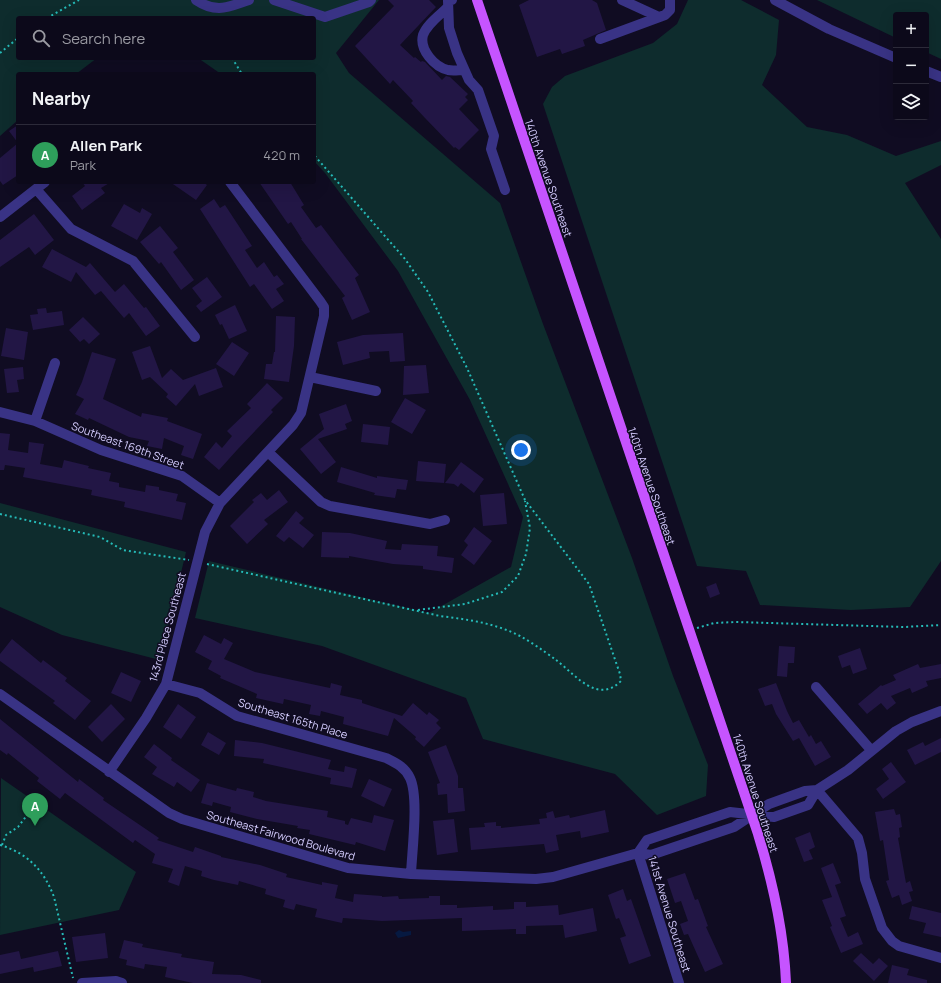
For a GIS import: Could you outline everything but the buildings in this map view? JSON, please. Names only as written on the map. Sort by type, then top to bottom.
[{"type":"main road","name":"140th Avenue Southeast","points":[[477,0],[772,881],[782,934],[786,983]]},
{"type":"street","points":[[196,0],[207,7],[219,9],[249,0]]},
{"type":"street","points":[[274,0],[325,17],[371,0]]},
{"type":"street","points":[[622,0],[654,16],[666,15]]},
{"type":"street","points":[[600,39],[666,15],[670,10],[670,0]]},
{"type":"street","points":[[775,0],[829,29],[893,57]]},
{"type":"street","points":[[449,2],[450,28],[464,70],[469,80],[478,90],[494,136],[491,149],[505,190]]},
{"type":"street","points":[[449,2],[430,24],[423,35],[422,44],[424,51],[439,67],[449,70],[464,70]]},
{"type":"street","points":[[929,72],[941,77]]},
{"type":"street","points":[[0,217],[42,184]]},
{"type":"street","name":"143rd Place Southeast","points":[[109,772],[146,718],[166,684],[205,532],[220,503],[293,425],[301,413],[324,316],[324,307],[320,300],[232,184]]},
{"type":"street","points":[[36,189],[71,229],[133,261],[195,337]]},
{"type":"street","points":[[35,421],[55,363]]},
{"type":"street","points":[[310,377],[376,391]]},
{"type":"street","name":"Southeast 169th Street","points":[[0,412],[35,421],[101,450],[182,476],[220,503]]},
{"type":"street","points":[[268,452],[321,502],[330,506],[430,524],[445,520]]},
{"type":"street","name":"Southeast 165th Place","points":[[166,684],[200,693],[237,716],[386,758],[400,764],[410,777],[414,792],[411,874]]},
{"type":"street","points":[[816,687],[871,750]]},
{"type":"street","name":"Southeast Fairwood Boulevard","points":[[0,694],[169,813],[182,819],[348,868],[411,874],[536,879],[553,877],[638,853],[651,854],[734,826],[751,815]]},
{"type":"street","points":[[638,853],[647,840],[730,812],[774,816],[808,805],[817,790],[848,770],[871,750],[912,722],[941,711]]},
{"type":"street","points":[[817,790],[858,838],[862,853],[865,880],[878,920],[887,935],[899,946],[941,958]]},
{"type":"street","name":"141st Avenue Southeast","points":[[638,853],[679,983]]},
{"type":"street","points":[[82,983],[116,981],[122,983]]},
{"type":"path","points":[[51,16],[79,0]]},
{"type":"path","points":[[0,53],[16,40]]},
{"type":"path","points":[[233,60],[241,72]]},
{"type":"path","points":[[0,514],[100,537],[123,550],[197,562],[440,616],[474,620],[511,631],[556,660],[585,686],[606,690],[615,686],[621,681],[620,674],[589,584],[525,500],[467,368],[428,292],[404,259],[316,157]]},
{"type":"path","points":[[418,610],[465,604],[502,592],[518,576],[526,554],[530,528],[525,500]]},
{"type":"path","points":[[688,630],[714,623],[736,622],[904,627],[941,625]]},
{"type":"path","points":[[31,810],[18,827],[6,835],[1,845],[14,849],[37,866],[50,887],[54,896],[74,983]]},
{"type":"green space","points":[[0,0],[379,0],[336,53],[349,73],[500,203],[543,324],[632,558],[673,676],[708,765],[706,796],[657,815],[615,774],[483,739],[466,698],[322,646],[195,618],[209,561],[429,613],[511,567],[523,517],[470,400],[398,271],[325,173],[316,163],[316,72],[218,72],[201,60],[316,60],[316,16],[16,16],[16,60],[94,60],[79,72],[16,72],[16,122],[0,136]]},
{"type":"green space","points":[[688,0],[741,0],[779,20],[776,55],[762,85],[807,127],[847,135],[896,156],[941,141],[941,165],[905,183],[941,239],[941,561],[910,607],[851,610],[760,605],[746,571],[697,566],[543,104],[552,87],[565,76],[653,43],[677,24]]},
{"type":"green space","points":[[817,0],[941,0],[941,59],[929,53],[929,12],[893,12],[893,37]]},
{"type":"green space","points":[[0,503],[186,552],[160,660],[62,635],[0,607]]},
{"type":"green space","points":[[1,778],[136,872],[119,910],[0,935]]},
{"type":"water","points":[[399,930],[403,932],[411,931],[411,935],[398,938],[395,933]]},
{"type":"place","name":"Allen Park","points":[[35,826]]}]
